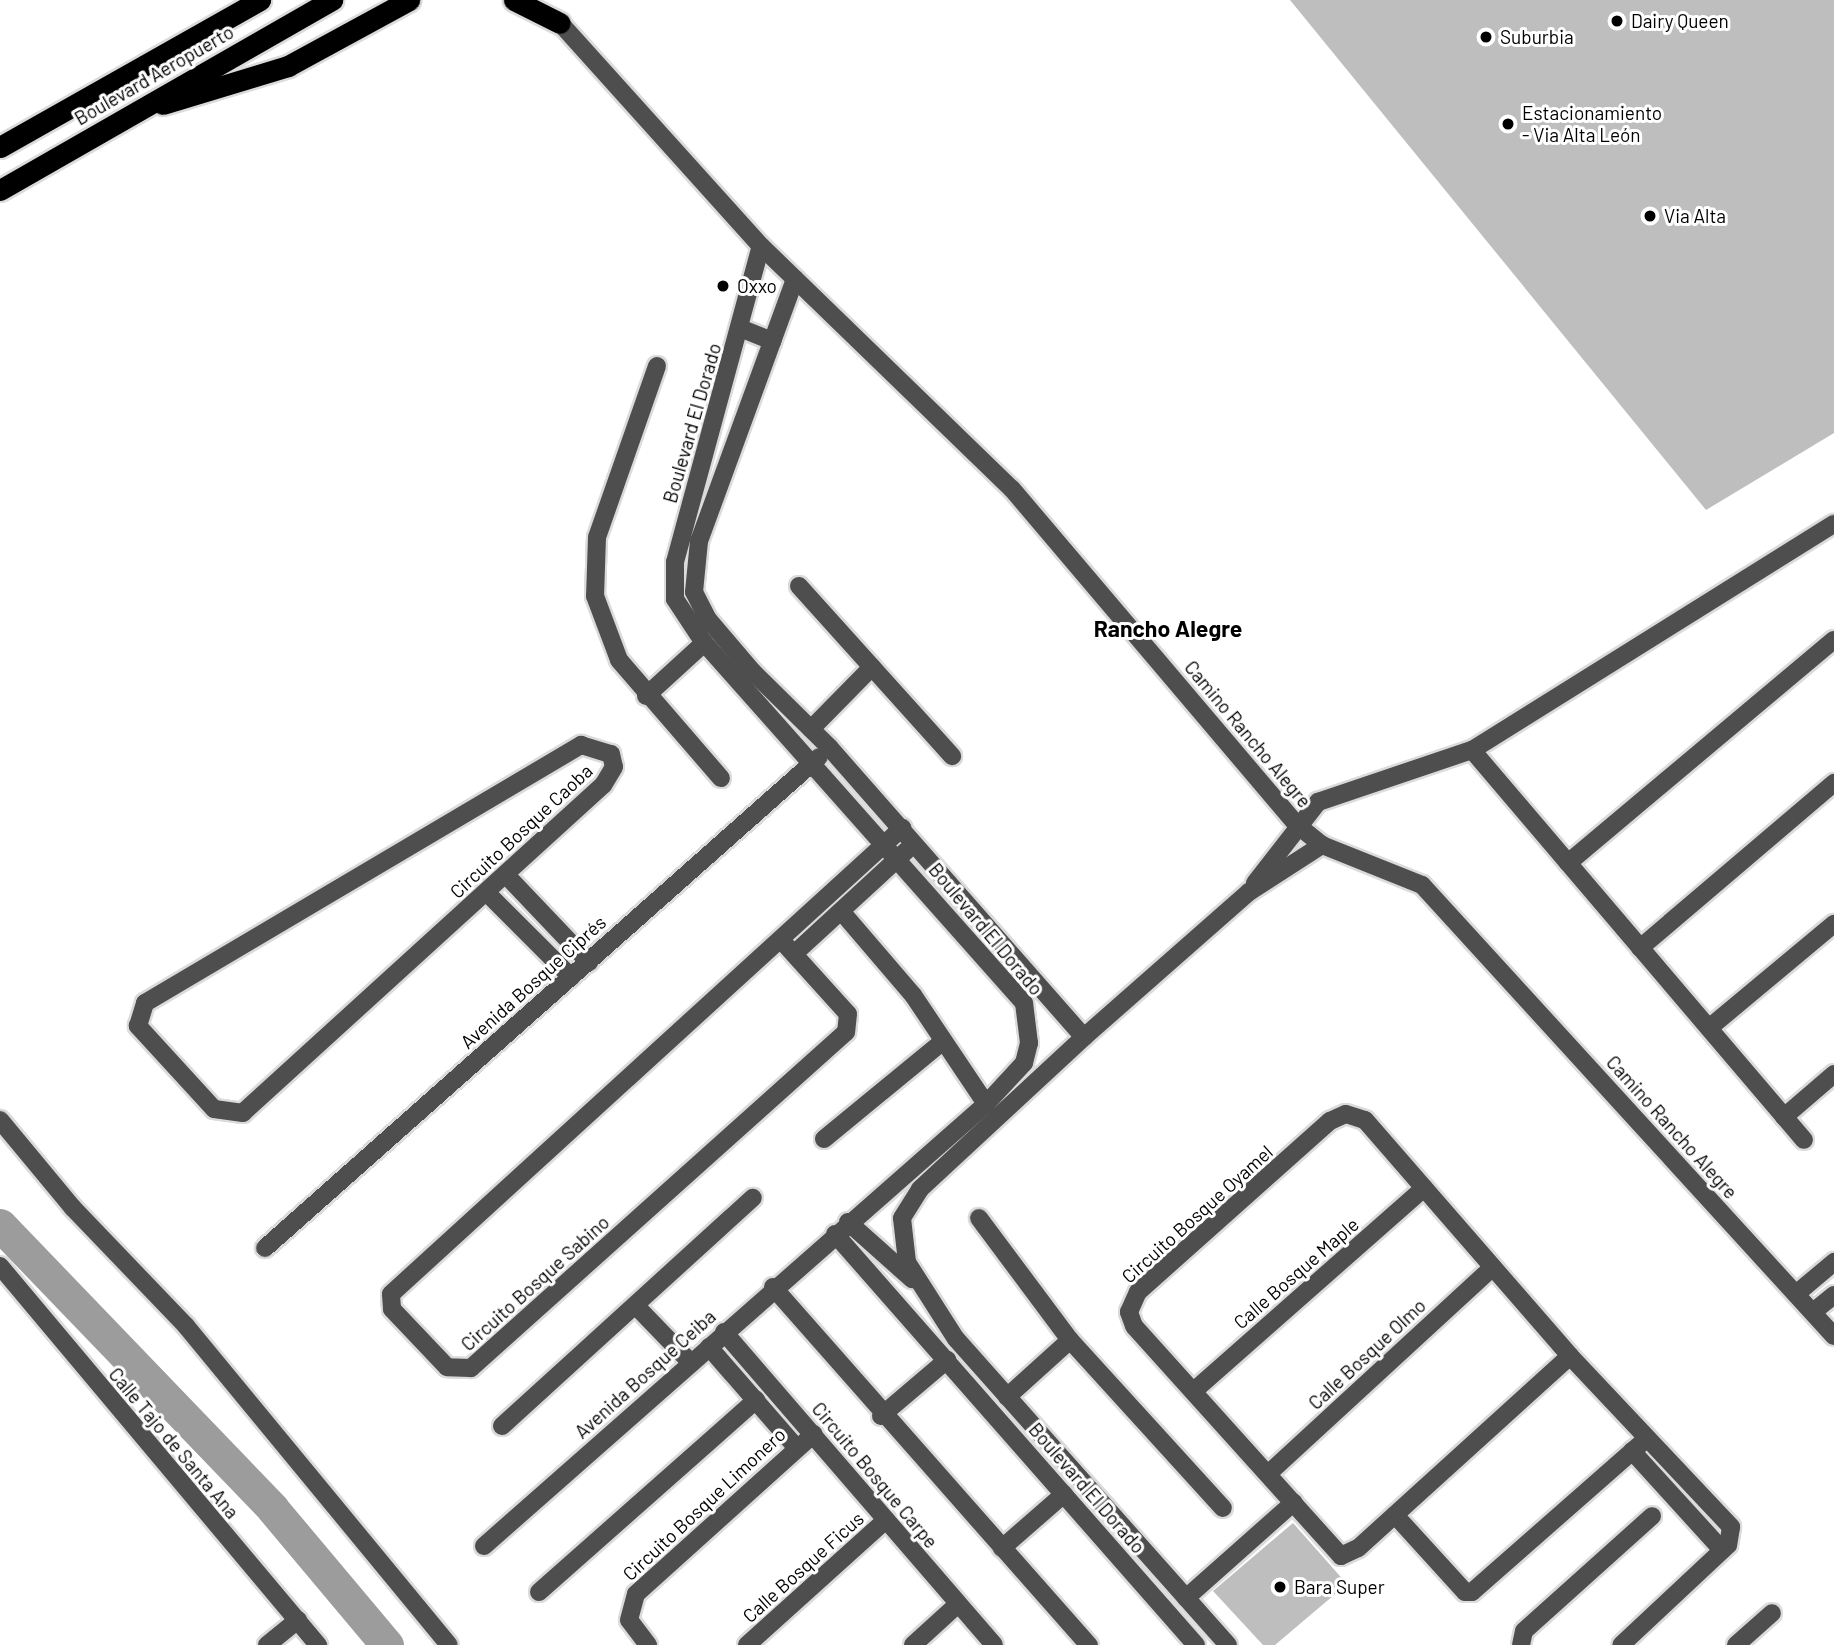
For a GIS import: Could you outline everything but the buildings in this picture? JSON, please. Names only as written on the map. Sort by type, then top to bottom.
[{"type":"highway","name":"Boulevard Aeropuerto","points":[[0,147],[260,0]]},
{"type":"highway","name":"Boulevard Aeropuerto","points":[[0,190],[332,0]]},
{"type":"highway","points":[[137,111],[288,66],[409,0]]},
{"type":"highway","points":[[514,0],[560,23]]},
{"type":"highway","points":[[545,0],[560,23]]},
{"type":"street","points":[[560,23],[761,246],[795,279]]},
{"type":"street","name":"Boulevard El Dorado","points":[[761,246],[673,581],[681,614],[1030,1012],[1024,1063],[986,1104],[841,1228],[947,1360],[1196,1645]]},
{"type":"street","name":"Boulevard El Dorado","points":[[795,279],[736,451],[699,541],[694,592],[707,618],[753,672],[829,747],[1084,1037]]},
{"type":"street","name":"Camino Rancho Alegre","points":[[795,279],[1012,489],[1296,824],[1322,845],[1422,884],[1834,1336]]},
{"type":"street","points":[[740,328],[773,341]]},
{"type":"street","points":[[656,366],[597,537],[593,568],[609,644],[646,696],[720,778]]},
{"type":"street","points":[[710,442],[736,451]]},
{"type":"street","name":"Boulevard El Dorado","points":[[1249,892],[1296,824],[1344,789],[1472,750],[1834,524]]},
{"type":"street","points":[[799,586],[952,756]]},
{"type":"street","points":[[1568,863],[1834,640]]},
{"type":"street","points":[[646,696],[704,643]]},
{"type":"street","points":[[811,729],[872,667]]},
{"type":"street","name":"Circuito Bosque Caoba","points":[[581,745],[611,754],[614,767],[603,785],[507,876],[243,1112],[214,1109],[138,1026],[145,1003],[581,745]]},
{"type":"street","name":"Avenida Bosque Ciprés","points":[[265,1248],[829,747]]},
{"type":"street","points":[[1472,750],[1804,1140]]},
{"type":"street","points":[[1640,948],[1834,783]]},
{"type":"street","name":"Circuito Bosque Sabino","points":[[782,941],[848,1014],[846,1032],[471,1368],[447,1367],[392,1309],[391,1294],[782,941],[902,828]]},
{"type":"street","points":[[795,953],[915,842]]},
{"type":"street","name":"Boulevard El Dorado","points":[[1228,1645],[1007,1397],[918,1283],[902,1245],[908,1203],[1084,1037],[1249,892],[1322,845]]},
{"type":"street","points":[[507,876],[589,962]]},
{"type":"street","points":[[487,893],[571,977]]},
{"type":"street","points":[[841,911],[913,995],[986,1104]]},
{"type":"street","points":[[1709,1028],[1834,924]]},
{"type":"street","points":[[824,1139],[942,1042]]},
{"type":"street","points":[[1784,1117],[1834,1074]]},
{"type":"street","name":"Circuito Bosque Oyamel","points":[[1570,1356],[1395,1515],[1341,1556],[1196,1389],[1134,1326],[1134,1298],[1320,1130],[1338,1116],[1359,1116],[1570,1356],[1731,1527],[1722,1550]]},
{"type":"street","points":[[0,1120],[73,1208],[186,1326],[449,1645]]},
{"type":"street","name":"Calle Bosque Maple","points":[[1196,1389],[1424,1188]]},
{"type":"street","points":[[502,1426],[637,1307],[752,1198]]},
{"type":"street","points":[[979,1218],[1070,1340],[1223,1508]]},
{"type":"street","points":[[841,1228],[918,1283]]},
{"type":"street","name":"Avenida Bosque Ceiba","points":[[484,1546],[841,1228]]},
{"type":"street","points":[[1796,1294],[1834,1262]]},
{"type":"street","name":"Calle Tajo de Santa Ana","points":[[0,1266],[318,1645]]},
{"type":"street","name":"Calle Bosque Olmo","points":[[1269,1473],[1493,1267]]},
{"type":"street","points":[[773,1287],[881,1416],[1089,1645]]},
{"type":"street","points":[[1813,1312],[1834,1295]]},
{"type":"street","points":[[637,1307],[691,1363]]},
{"type":"street","name":"Circuito Bosque Carpe","points":[[724,1332],[994,1645]]},
{"type":"street","points":[[1007,1397],[1070,1340]]},
{"type":"street","points":[[709,1347],[796,1447]]},
{"type":"street","points":[[881,1416],[947,1360]]},
{"type":"street","points":[[539,1592],[756,1400]]},
{"type":"street","name":"Circuito Bosque Limonero","points":[[648,1645],[629,1620],[636,1594],[796,1447],[814,1434]]},
{"type":"street","points":[[1395,1515],[1465,1592],[1472,1592],[1647,1438]]},
{"type":"street","points":[[1621,1645],[1722,1550],[1632,1451]]},
{"type":"street","points":[[1002,1548],[1065,1493]]},
{"type":"street","points":[[1185,1598],[1294,1502]]},
{"type":"street","points":[[1521,1645],[1524,1630],[1652,1516]]},
{"type":"street","name":"Calle Bosque Ficus","points":[[747,1645],[886,1520]]},
{"type":"street","points":[[913,1645],[958,1604]]},
{"type":"street","points":[[1736,1645],[1772,1613]]},
{"type":"street","points":[[267,1645],[298,1620]]},
{"type":"waterway","points":[[0,1225],[272,1508],[387,1645]]},
{"type":"place","name":"Dairy Queen","points":[[1617,21]]},
{"type":"place","name":"Suburbia","points":[[1486,37]]},
{"type":"place","name":"Estacionamiento - Via Alta León","points":[[1508,124]]},
{"type":"place","name":"Via Alta","points":[[1650,216]]},
{"type":"place","name":"Oxxo","points":[[723,286]]},
{"type":"place","name":"Bara Super","points":[[1280,1587]]},
{"type":"district","name":"Rancho Alegre","points":[[1168,628]]}]
